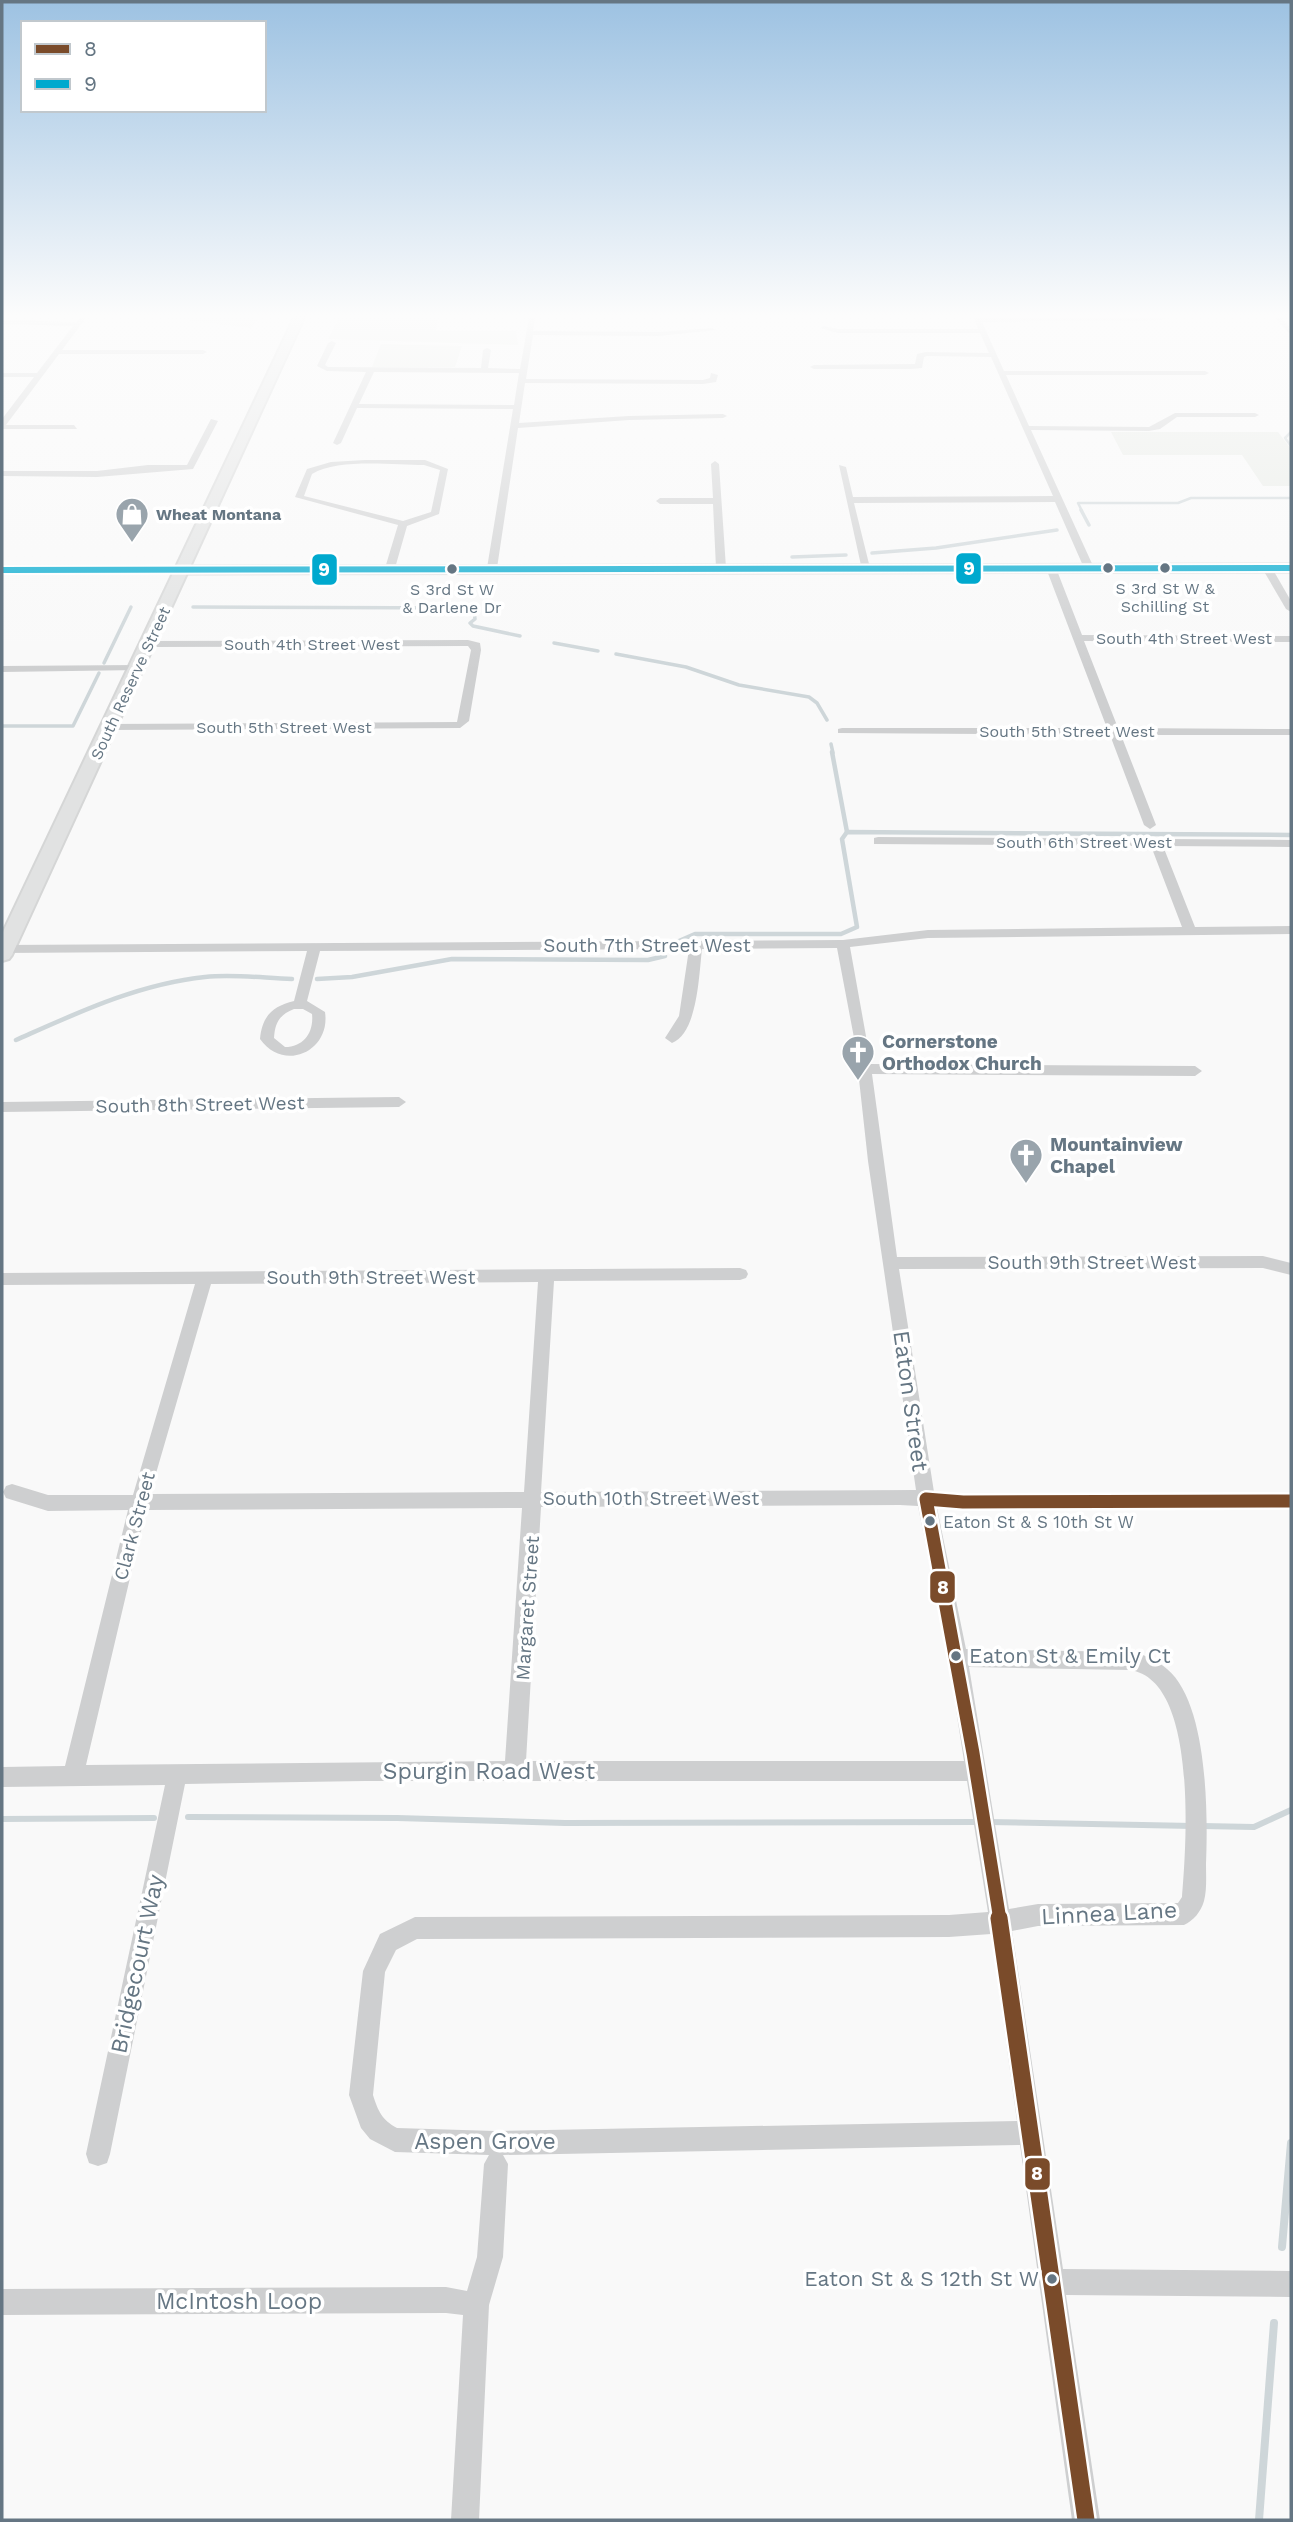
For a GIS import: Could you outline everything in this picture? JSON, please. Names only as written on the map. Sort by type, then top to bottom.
[{"type":"highway","name":"South Reserve Street","points":[[3,951],[245,436]]},
{"type":"main road","points":[[183,570],[1291,568]]},
{"type":"street","points":[[2,474],[97,474],[148,468],[190,467],[206,436]]},
{"type":"street","points":[[337,443],[340,436]]},
{"type":"street","points":[[492,568],[513,436]]},
{"type":"street","points":[[1029,436],[1089,568]]},
{"type":"street","points":[[425,462],[444,469],[435,514],[403,524],[299,496],[309,472],[319,467],[336,464],[425,462]]},
{"type":"street","points":[[715,464],[721,568]]},
{"type":"street","points":[[842,467],[865,568]]},
{"type":"street","points":[[850,500],[1058,499]]},
{"type":"street","points":[[660,501],[717,501]]},
{"type":"street","points":[[390,568],[403,524]]},
{"type":"street","points":[[1051,568],[1150,825]]},
{"type":"street","points":[[1267,568],[1291,609]]},
{"type":"street","points":[[2,569],[183,570]]},
{"type":"street","name":"South 4th Street West","points":[[1077,638],[1291,639]]},
{"type":"street","name":"South 4th Street West","points":[[148,644],[476,645],[468,706],[464,722],[460,725]]},
{"type":"street","points":[[2,669],[136,668]]},
{"type":"street","name":"South 5th Street West","points":[[108,727],[460,725]]},
{"type":"street","name":"South 5th Street West","points":[[842,731],[1291,732]]},
{"type":"street","name":"South 6th Street West","points":[[877,841],[1291,844]]},
{"type":"street","points":[[1156,843],[1190,931]]},
{"type":"street","name":"South 7th Street West","points":[[3,951],[843,944],[928,934],[1291,930]]},
{"type":"street","name":"Eaton Street","points":[[843,944],[862,1043],[863,1069],[926,1499],[958,1658],[1000,1922],[1086,2520]]},
{"type":"street","points":[[672,1038],[686,1016],[696,945]]},
{"type":"street","points":[[300,1004],[314,947]]},
{"type":"street","points":[[863,1069],[1195,1070]]},
{"type":"street","name":"South 8th Street West","points":[[2,1107],[399,1102]]},
{"type":"street","name":"South 9th Street West","points":[[891,1262],[1263,1262],[1291,1269]]},
{"type":"street","name":"South 9th Street West","points":[[2,1279],[740,1274]]},
{"type":"street","name":"Margaret Street","points":[[515,1771],[546,1276]]},
{"type":"street","name":"Clark Street","points":[[73,1776],[138,1503],[205,1278]]},
{"type":"street","name":"South 10th Street West","points":[[12,1492],[48,1503],[901,1497],[963,1502],[1291,1501]]},
{"type":"street","name":"Linnea Lane","points":[[958,1658],[1141,1663],[1170,1685],[1178,1698],[1194,1767],[1197,1800],[1193,1901],[1184,1914],[1038,1915],[1000,1922]]},
{"type":"street","name":"Spurgin Road West","points":[[2,1777],[515,1771],[976,1771]]},
{"type":"street","name":"Bridgecourt Way","points":[[98,2154],[177,1775]]},
{"type":"street","name":"Aspen Grove","points":[[1000,1922],[949,1926],[415,1928],[388,1942],[374,1971],[361,2095],[369,2120],[378,2131],[395,2140],[495,2144],[1029,2133]]},
{"type":"street","points":[[465,2520],[475,2305],[490,2257],[496,2164]]},
{"type":"street","points":[[1051,2282],[1291,2284]]},
{"type":"street","name":"McIntosh Loop","points":[[2,2302],[446,2300],[475,2305]]},
{"type":"shaded area","points":[[1113,436],[1281,436],[1291,449],[1291,486],[1263,486],[1242,455],[1123,455]]},
{"type":"waterway","points":[[1287,436],[1285,438],[1291,446]]},
{"type":"waterway","points":[[1082,511],[1078,503],[1178,503],[1191,498],[1291,498]]},
{"type":"waterway","points":[[1081,510],[1089,525]]},
{"type":"waterway","points":[[872,553],[936,548],[1057,530]]},
{"type":"waterway","points":[[792,557],[846,555]]},
{"type":"waterway","points":[[104,663],[131,607]]},
{"type":"waterway","points":[[193,607],[468,608],[474,611],[475,619],[470,623],[473,626],[520,636]]},
{"type":"waterway","points":[[554,643],[598,651]]},
{"type":"waterway","points":[[616,654],[686,667],[739,685],[809,697],[817,703],[827,720]]},
{"type":"waterway","points":[[2,726],[73,726],[99,673]]},
{"type":"waterway","points":[[831,744],[833,753]]},
{"type":"waterway","points":[[832,752],[847,832]]},
{"type":"waterway","points":[[679,941],[695,934],[841,934],[857,927],[842,839],[847,832]]},
{"type":"waterway","points":[[847,832],[1291,835]]},
{"type":"waterway","points":[[317,979],[352,977],[452,959],[648,960],[665,956]]},
{"type":"waterway","points":[[16,1040],[108,1001],[156,986],[205,977],[292,979]]},
{"type":"waterway","points":[[1202,1826],[1254,1827],[1291,1810]]},
{"type":"waterway","points":[[188,1817],[397,1818],[565,1823],[979,1822]]},
{"type":"waterway","points":[[2,1819],[154,1818]]},
{"type":"waterway","points":[[989,1822],[1193,1826]]},
{"type":"waterway","points":[[1282,2247],[1291,2143]]},
{"type":"waterway","points":[[1259,2520],[1274,2323]]},
{"type":"transit line","name":"9","points":[[2,570],[1291,568]]},
{"type":"transit line","name":"8","points":[[1086,2520],[994,1881],[926,1499],[963,1502],[1291,1501]]},
{"type":"place","name":"Wheat Montana","points":[[132,544]]},
{"type":"place","name":"S 3rd St W & Schilling St","points":[[1165,568]]},
{"type":"place","name":"S 3rd St W & Darlene Dr","points":[[452,569]]},
{"type":"place","name":"Cornerstone Orthodox Church","points":[[858,1082]]},
{"type":"place","name":"Mountainview Chapel","points":[[1026,1185]]},
{"type":"place","name":"Eaton St & S 10th St W","points":[[930,1521]]},
{"type":"place","name":"Eaton St & Emily Ct","points":[[956,1656]]},
{"type":"place","name":"Eaton St & S 12th St W","points":[[1052,2279]]}]
